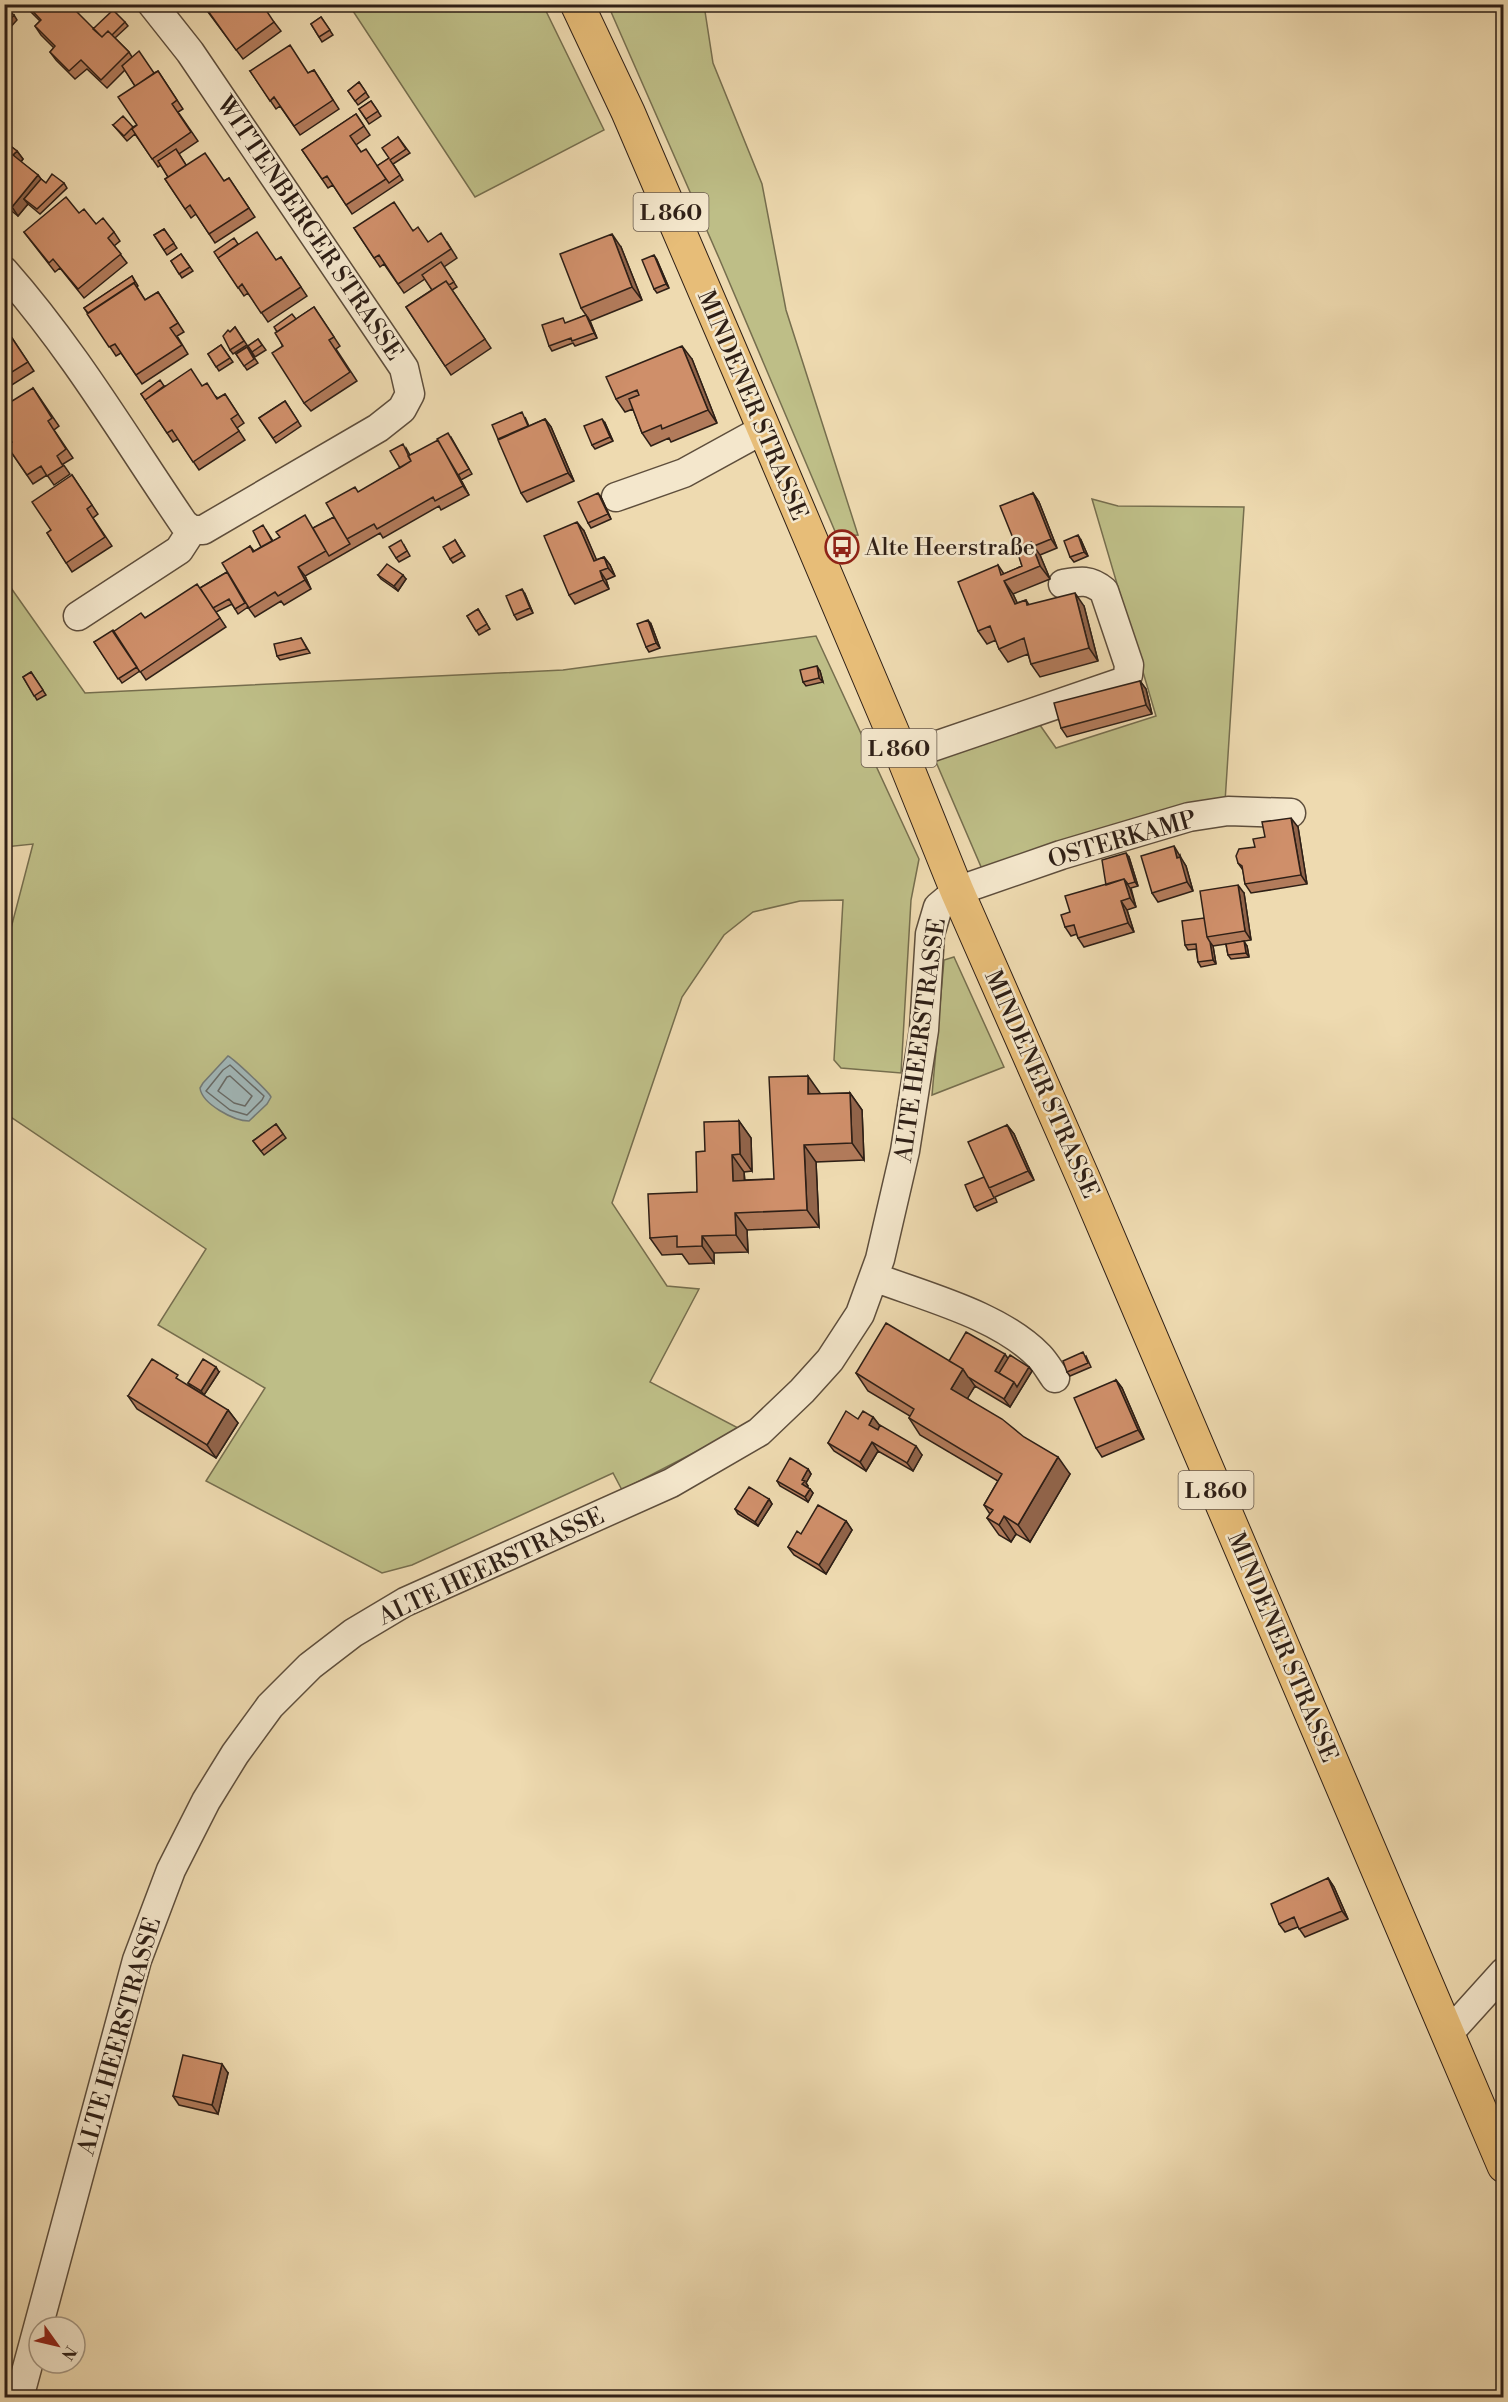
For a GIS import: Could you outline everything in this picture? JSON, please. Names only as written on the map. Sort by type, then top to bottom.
[{"type":"main road","name":"MINDENER STRASSE","points":[[577,4],[628,112],[764,429],[903,757],[957,891],[1084,1180],[1503,2166]]},
{"type":"street","name":"WITTENBERGER STRASSE","points":[[152,4],[190,52],[404,368],[410,394],[402,410],[378,428],[203,530],[192,530]]},
{"type":"street","points":[[4,272],[34,305],[54,332],[184,524],[192,530],[179,550],[78,616]]},
{"type":"street","points":[[616,497],[684,473],[764,429]]},
{"type":"street","points":[[903,757],[1125,681],[1129,665],[1104,591],[1084,580],[1063,584]]},
{"type":"street","name":"OSTERKAMP","points":[[957,891],[1061,855],[1189,817],[1228,811],[1291,813]]},
{"type":"street","name":"ALTE HEERSTRASSE","points":[[19,2397],[137,1960],[171,1870],[206,1802],[235,1754],[270,1706],[310,1666],[353,1633],[405,1602],[671,1483],[713,1460],[759,1432],[802,1391],[830,1360],[860,1314],[874,1277],[897,1194],[924,1030],[930,934],[939,907],[957,891]]},
{"type":"street","points":[[874,1277],[991,1324],[1017,1338],[1039,1356],[1055,1378]]},
{"type":"street","points":[[1448,2034],[1503,1972]]},
{"type":"green space","points":[[349,5],[543,5],[604,130],[475,197]]},
{"type":"green space","points":[[608,5],[704,5],[713,63],[762,184],[786,310],[858,535],[837,536]]},
{"type":"green space","points":[[1092,499],[1118,506],[1244,507],[1225,802],[982,869],[933,755],[1035,718],[1056,748],[1156,716]]},
{"type":"green space","points":[[4,578],[85,693],[563,670],[816,636],[919,859],[911,900],[901,1073],[841,1068],[834,1060],[843,900],[800,901],[753,912],[724,935],[682,997],[612,1203],[667,1286],[699,1289],[650,1382],[740,1429],[622,1490],[613,1473],[412,1565],[382,1573],[206,1481],[265,1388],[158,1325],[206,1249],[5,1113],[5,951],[33,844],[5,847]]},
{"type":"green space","points":[[954,957],[1004,1067],[932,1095],[944,960]]},
{"type":"water","points":[[228,1056],[271,1097],[249,1121],[235,1118],[212,1105],[206,1100],[200,1088]]},
{"type":"building","points":[[26,4],[69,4],[102,37],[108,31],[129,52],[101,80],[81,60],[69,71],[50,52],[55,46],[35,26],[41,20]]},
{"type":"building","points":[[203,4],[262,4],[274,22],[236,50]]},
{"type":"building","points":[[4,8],[14,15],[6,24],[4,23]]},
{"type":"building","points":[[113,10],[125,22],[112,35],[108,31],[102,37],[93,29]]},
{"type":"building","points":[[321,17],[330,30],[319,37],[311,24]]},
{"type":"building","points":[[290,45],[308,73],[314,70],[333,100],[294,126],[274,97],[270,101],[250,71]]},
{"type":"building","points":[[139,51],[154,73],[135,86],[122,66]]},
{"type":"building","points":[[158,71],[177,100],[172,104],[191,132],[152,159],[132,129],[137,125],[118,97]]},
{"type":"building","points":[[359,82],[366,92],[355,101],[348,91]]},
{"type":"building","points":[[371,101],[378,111],[366,119],[359,109]]},
{"type":"building","points":[[356,114],[364,126],[350,136],[361,152],[366,149],[386,179],[346,205],[327,176],[322,179],[302,150]]},
{"type":"building","points":[[123,116],[133,127],[124,136],[113,125]]},
{"type":"building","points":[[398,137],[406,149],[390,160],[400,175],[389,183],[377,166],[389,158],[382,148]]},
{"type":"building","points":[[4,141],[17,151],[13,155],[38,175],[12,207],[4,201]]},
{"type":"building","points":[[176,149],[186,165],[168,177],[158,161]]},
{"type":"building","points":[[205,153],[224,181],[229,178],[249,208],[209,234],[190,205],[185,209],[165,179]]},
{"type":"building","points":[[52,174],[64,183],[37,209],[24,199],[41,179],[46,183]]},
{"type":"building","points":[[66,197],[79,213],[84,209],[96,224],[103,218],[114,232],[108,238],[121,254],[78,289],[53,259],[49,263],[24,232]]},
{"type":"building","points":[[394,202],[413,231],[418,227],[428,242],[441,233],[451,249],[398,284],[379,255],[374,258],[354,228]]},
{"type":"building","points":[[164,229],[174,243],[164,250],[154,235]]},
{"type":"building","points":[[257,232],[276,260],[281,257],[301,287],[261,313],[242,284],[238,288],[218,258]]},
{"type":"building","points":[[612,234],[632,287],[581,308],[560,254]]},
{"type":"building","points":[[234,238],[238,244],[218,258],[214,252]]},
{"type":"building","points":[[181,254],[190,267],[179,274],[171,261]]},
{"type":"building","points":[[654,255],[666,284],[654,289],[642,260]]},
{"type":"building","points":[[441,262],[454,282],[449,285],[446,281],[432,290],[422,275]]},
{"type":"building","points":[[132,276],[135,282],[88,313],[84,308]]},
{"type":"building","points":[[446,281],[485,339],[445,366],[406,307]]},
{"type":"building","points":[[134,283],[145,300],[158,292],[178,323],[170,328],[182,345],[136,375],[115,344],[109,347],[87,314]]},
{"type":"building","points":[[314,307],[334,337],[329,340],[350,372],[304,403],[272,353],[283,346],[275,333]]},
{"type":"building","points":[[292,314],[296,319],[277,332],[274,327]]},
{"type":"building","points":[[586,315],[594,333],[549,346],[542,325],[563,318],[565,323]]},
{"type":"building","points":[[235,327],[244,341],[230,350],[223,336]]},
{"type":"building","points":[[8,332],[28,362],[4,377],[4,334]]},
{"type":"building","points":[[258,339],[262,345],[252,352],[248,346]]},
{"type":"building","points":[[221,345],[230,358],[216,367],[208,354]]},
{"type":"building","points":[[682,346],[708,410],[662,429],[661,425],[642,433],[629,399],[639,395],[637,390],[616,399],[606,377]]},
{"type":"building","points":[[247,347],[254,359],[244,366],[236,354]]},
{"type":"building","points":[[191,369],[202,386],[207,383],[217,399],[225,394],[238,414],[231,419],[239,431],[193,462],[172,430],[167,433],[145,400]]},
{"type":"building","points":[[160,380],[164,386],[145,400],[141,394]]},
{"type":"building","points":[[33,388],[52,418],[48,421],[66,449],[57,456],[63,466],[47,476],[41,466],[27,475],[7,446],[12,442],[4,431],[4,406]]},
{"type":"building","points":[[285,401],[298,421],[273,438],[259,418]]},
{"type":"building","points":[[522,412],[528,426],[498,439],[492,425]]},
{"type":"building","points":[[545,419],[568,473],[521,493],[498,440]]},
{"type":"building","points":[[602,419],[610,437],[592,445],[584,426]]},
{"type":"building","points":[[448,433],[469,469],[458,475],[437,439]]},
{"type":"building","points":[[438,440],[463,486],[435,501],[433,497],[377,529],[374,524],[347,539],[326,503],[355,487],[358,492],[411,461],[408,456]]},
{"type":"building","points":[[403,444],[411,461],[400,468],[390,451]]},
{"type":"building","points":[[72,475],[92,505],[87,509],[105,537],[66,563],[47,533],[51,530],[32,502]]},
{"type":"building","points":[[598,493],[608,514],[588,523],[578,502]]},
{"type":"building","points":[[1033,493],[1051,539],[1034,546],[1031,542],[1017,548],[1000,506]]},
{"type":"building","points":[[305,515],[326,551],[298,567],[305,580],[278,596],[275,592],[249,608],[222,563],[250,546],[253,552],[280,537],[276,532]]},
{"type":"building","points":[[334,517],[350,544],[329,556],[313,528]]},
{"type":"building","points":[[577,522],[594,561],[604,557],[608,568],[600,571],[603,580],[569,595],[544,536]]},
{"type":"building","points":[[263,525],[272,541],[261,547],[253,531]]},
{"type":"building","points":[[1078,535],[1084,552],[1070,557],[1064,541]]},
{"type":"building","points":[[401,540],[407,551],[396,558],[389,547]]},
{"type":"building","points":[[455,540],[462,552],[450,559],[443,547]]},
{"type":"building","points":[[1031,542],[1040,566],[1004,581],[1015,604],[1026,600],[1027,605],[1075,593],[1089,648],[1031,664],[1024,638],[999,649],[990,626],[978,631],[958,582],[998,565],[1001,575],[1022,566],[1016,548]]},
{"type":"building","points":[[387,564],[403,575],[394,586],[378,575]]},
{"type":"building","points":[[227,572],[245,603],[235,609],[229,599],[213,608],[200,588]]},
{"type":"building","points":[[197,584],[220,618],[140,672],[113,632],[141,613],[145,618]]},
{"type":"building","points":[[522,589],[530,608],[514,615],[506,596]]},
{"type":"building","points":[[478,609],[487,624],[476,631],[467,616]]},
{"type":"building","points":[[648,620],[656,643],[646,647],[637,624]]},
{"type":"building","points":[[113,630],[137,667],[118,679],[94,642]]},
{"type":"building","points":[[301,638],[307,649],[277,656],[274,644]]},
{"type":"building","points":[[817,666],[819,678],[803,682],[800,670]]},
{"type":"building","points":[[31,672],[43,690],[34,696],[23,677]]},
{"type":"building","points":[[1140,681],[1146,705],[1061,728],[1054,703]]},
{"type":"building","points":[[1291,818],[1301,875],[1245,884],[1242,866],[1238,863],[1236,856],[1239,849],[1255,847],[1253,839],[1265,837],[1262,822]]},
{"type":"building","points":[[1174,846],[1177,858],[1180,857],[1187,882],[1152,893],[1141,856]]},
{"type":"building","points":[[1126,853],[1135,882],[1128,884],[1124,879],[1106,885],[1102,860]]},
{"type":"building","points":[[1124,879],[1130,898],[1121,901],[1128,923],[1078,938],[1074,925],[1065,927],[1061,915],[1070,912],[1065,896]]},
{"type":"building","points":[[1238,885],[1245,931],[1207,937],[1200,891]]},
{"type":"building","points":[[1204,918],[1213,960],[1198,962],[1196,944],[1185,945],[1182,921]]},
{"type":"building","points":[[1244,941],[1246,953],[1228,955],[1226,944]]},
{"type":"building","points":[[808,1076],[808,1094],[850,1093],[852,1143],[804,1145],[807,1210],[735,1213],[736,1235],[702,1236],[702,1246],[677,1247],[677,1236],[650,1238],[648,1194],[697,1192],[696,1152],[705,1151],[704,1122],[739,1121],[740,1154],[732,1155],[733,1181],[774,1179],[769,1077]]},
{"type":"building","points":[[276,1124],[283,1134],[261,1151],[253,1141]]},
{"type":"building","points":[[1007,1125],[1028,1171],[989,1188],[968,1142]]},
{"type":"building","points":[[984,1177],[994,1198],[974,1207],[965,1185]]},
{"type":"building","points":[[886,1323],[963,1369],[951,1389],[1002,1419],[1024,1437],[1058,1457],[1018,1525],[1004,1516],[999,1525],[987,1518],[993,1510],[984,1505],[1002,1474],[909,1418],[914,1409],[856,1373]]},
{"type":"building","points":[[966,1332],[1005,1354],[995,1371],[1014,1382],[1004,1399],[968,1377],[963,1369],[949,1361]]},
{"type":"building","points":[[1083,1352],[1088,1363],[1067,1372],[1063,1361]]},
{"type":"building","points":[[1010,1355],[1029,1367],[1017,1387],[1014,1382],[999,1373]]},
{"type":"building","points":[[152,1359],[178,1375],[176,1378],[228,1410],[207,1445],[128,1396]]},
{"type":"building","points":[[203,1359],[216,1367],[201,1391],[188,1383]]},
{"type":"building","points":[[1116,1380],[1138,1430],[1096,1448],[1074,1398]]},
{"type":"building","points":[[846,1411],[858,1419],[863,1411],[873,1417],[869,1425],[878,1430],[880,1425],[916,1446],[907,1463],[872,1442],[860,1462],[828,1443]]},
{"type":"building","points":[[790,1458],[808,1469],[802,1480],[805,1481],[802,1484],[810,1489],[805,1497],[777,1481]]},
{"type":"building","points":[[749,1487],[769,1499],[755,1522],[735,1509]]},
{"type":"building","points":[[818,1505],[846,1521],[819,1565],[788,1547],[797,1531],[801,1534]]},
{"type":"building","points":[[1328,1878],[1342,1911],[1299,1929],[1294,1917],[1279,1924],[1271,1904]]},
{"type":"building","points":[[183,2055],[222,2064],[212,2105],[173,2096]]},
{"type":"place","name":"Alte Heerstraße","points":[[842,547]]}]
